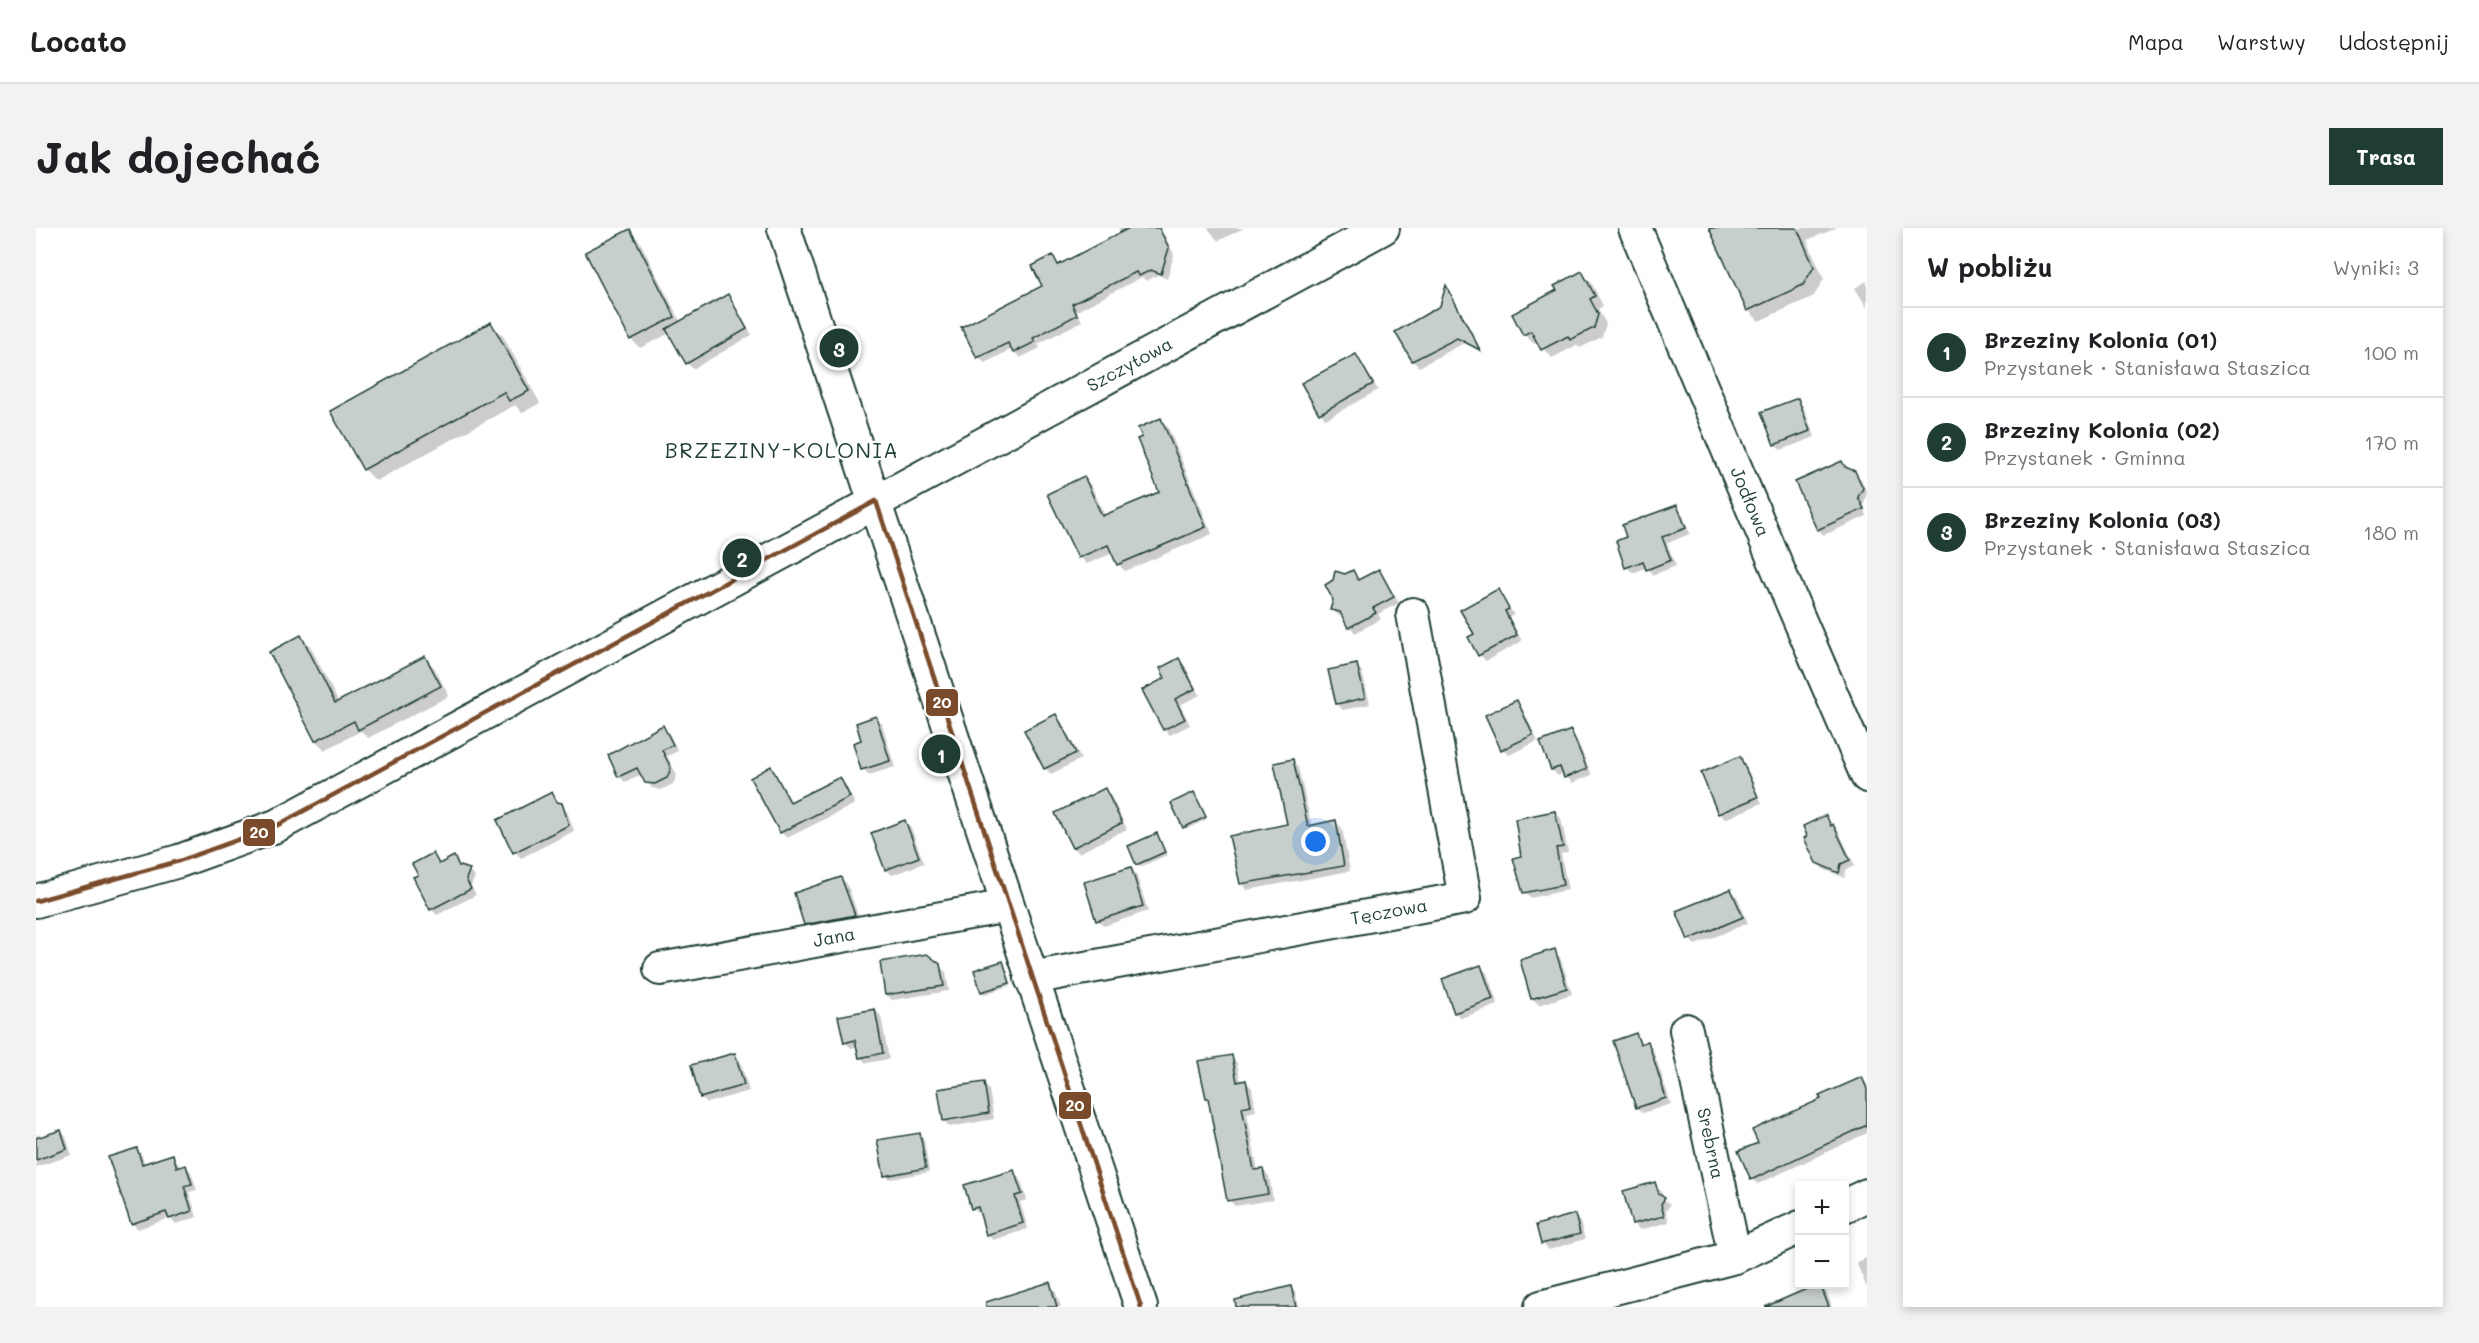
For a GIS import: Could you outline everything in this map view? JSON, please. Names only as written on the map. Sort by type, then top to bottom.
[{"type":"street","points":[[784,228],[1141,1307]]},
{"type":"street","name":"Szczytowa","points":[[36,901],[179,861],[276,826],[1383,228]]},
{"type":"street","name":"Jodłowa","points":[[1635,228],[1867,776]]},
{"type":"street","name":"Tęczowa","points":[[1031,978],[1465,898],[1413,614]]},
{"type":"street","name":"Jana","points":[[660,969],[1008,906]]},
{"type":"street","name":"Srebrna","points":[[1686,1030],[1735,1257]]},
{"type":"street","points":[[1849,1204],[1867,1196]]},
{"type":"street","points":[[1541,1307],[1735,1257],[1795,1229]]},
{"type":"building","points":[[1129,228],[1159,228],[1169,248],[1161,274],[1151,270],[1139,276],[1136,272],[1072,304],[1077,315],[1033,338],[1035,342],[1013,353],[1008,343],[977,358],[961,327],[1042,286],[1032,266],[1053,255],[1058,265]]},
{"type":"building","points":[[1709,228],[1797,228],[1814,267],[1803,285],[1747,311]]},
{"type":"building","points":[[630,229],[675,317],[630,340],[585,252]]},
{"type":"building","points":[[1582,271],[1595,296],[1590,299],[1598,314],[1594,328],[1570,340],[1568,336],[1541,350],[1531,331],[1523,335],[1512,314],[1557,290],[1554,286]]},
{"type":"building","points":[[1446,285],[1480,350],[1457,338],[1412,361],[1395,332],[1440,306]]},
{"type":"building","points":[[728,294],[747,329],[686,364],[666,329]]},
{"type":"building","points":[[491,322],[529,391],[509,401],[504,392],[363,470],[330,411]]},
{"type":"building","points":[[1356,354],[1373,384],[1319,414],[1301,383]]},
{"type":"building","points":[[1798,398],[1810,431],[1774,445],[1761,412]]},
{"type":"building","points":[[1161,418],[1206,527],[1117,565],[1108,545],[1078,558],[1047,494],[1084,476],[1102,516],[1159,492],[1137,439],[1142,437],[1138,428]]},
{"type":"building","points":[[1842,461],[1845,467],[1855,471],[1863,488],[1858,497],[1864,509],[1817,530],[1795,482]]},
{"type":"building","points":[[1677,505],[1686,528],[1662,537],[1671,560],[1646,570],[1643,561],[1625,568],[1616,541],[1626,537],[1622,525]]},
{"type":"building","points":[[1379,569],[1394,597],[1373,608],[1376,613],[1348,628],[1340,612],[1330,610],[1333,600],[1325,585],[1333,580],[1335,571],[1345,574],[1353,570],[1358,580]]},
{"type":"building","points":[[1498,589],[1509,609],[1505,611],[1517,635],[1478,656],[1468,637],[1474,634],[1460,610]]},
{"type":"building","points":[[301,635],[335,703],[425,656],[441,686],[358,730],[354,721],[315,741],[269,652]]},
{"type":"building","points":[[1179,658],[1195,689],[1175,699],[1185,719],[1163,730],[1142,690],[1165,678],[1160,668]]},
{"type":"building","points":[[1357,664],[1365,698],[1336,704],[1328,670]]},
{"type":"building","points":[[1517,700],[1533,735],[1501,750],[1485,715]]},
{"type":"building","points":[[1056,714],[1076,753],[1044,769],[1024,730]]},
{"type":"building","points":[[876,716],[890,761],[861,770],[853,743],[861,740],[856,723]]},
{"type":"building","points":[[663,725],[673,745],[662,750],[671,768],[667,778],[655,784],[645,783],[637,768],[618,777],[608,755]]},
{"type":"building","points":[[1571,730],[1587,769],[1564,778],[1560,767],[1551,770],[1540,742]]},
{"type":"building","points":[[1740,756],[1758,797],[1718,814],[1701,773]]},
{"type":"building","points":[[1293,759],[1308,826],[1336,820],[1344,866],[1240,884],[1229,836],[1287,824],[1274,763]]},
{"type":"building","points":[[771,766],[790,802],[840,777],[850,797],[780,833],[750,778]]},
{"type":"building","points":[[1105,788],[1122,823],[1072,848],[1055,813]]},
{"type":"building","points":[[552,792],[557,802],[562,803],[569,825],[513,853],[497,820]]},
{"type":"building","points":[[1194,792],[1206,817],[1183,828],[1171,803]]},
{"type":"building","points":[[1555,811],[1563,847],[1556,848],[1563,885],[1523,893],[1513,858],[1521,856],[1515,819]]},
{"type":"building","points":[[1826,815],[1831,826],[1833,824],[1850,860],[1841,864],[1839,873],[1816,863],[1804,838],[1807,836],[1803,826]]},
{"type":"building","points":[[905,820],[919,857],[885,870],[871,833]]},
{"type":"building","points":[[1157,833],[1165,852],[1136,865],[1128,846]]},
{"type":"building","points":[[433,853],[439,864],[454,856],[459,866],[470,869],[466,879],[471,889],[430,910],[413,877],[418,875],[412,864]]},
{"type":"building","points":[[1131,867],[1143,906],[1096,921],[1084,882]]},
{"type":"building","points":[[841,877],[855,915],[804,925],[794,893]]},
{"type":"building","points":[[1731,889],[1743,917],[1688,940],[1676,911]]},
{"type":"building","points":[[1555,949],[1567,988],[1531,999],[1520,960]]},
{"type":"building","points":[[927,954],[940,964],[944,986],[885,995],[880,962]]},
{"type":"building","points":[[1003,961],[1010,983],[981,992],[974,970]]},
{"type":"building","points":[[1481,965],[1493,999],[1454,1013],[1442,979]]},
{"type":"building","points":[[875,1009],[883,1053],[859,1058],[855,1040],[844,1043],[838,1016]]},
{"type":"building","points":[[1636,1033],[1640,1044],[1648,1041],[1666,1098],[1636,1108],[1613,1041]]},
{"type":"building","points":[[735,1053],[744,1085],[700,1098],[691,1065]]},
{"type":"building","points":[[1232,1055],[1237,1082],[1246,1080],[1251,1105],[1242,1107],[1254,1170],[1263,1169],[1268,1194],[1227,1201],[1208,1098],[1206,1098],[1198,1061]]},
{"type":"building","points":[[1862,1077],[1867,1089],[1867,1125],[1751,1180],[1738,1151],[1758,1143],[1752,1130],[1821,1099],[1819,1096]]},
{"type":"building","points":[[984,1082],[989,1113],[943,1121],[938,1089]]},
{"type":"building","points":[[61,1130],[67,1149],[36,1160],[36,1138]]},
{"type":"building","points":[[920,1133],[926,1168],[884,1176],[877,1140]]},
{"type":"building","points":[[137,1148],[142,1164],[173,1154],[177,1168],[186,1165],[192,1184],[184,1186],[192,1211],[169,1219],[166,1212],[131,1224],[108,1157]]},
{"type":"building","points":[[1014,1170],[1022,1194],[1015,1196],[1023,1223],[986,1235],[978,1207],[971,1209],[964,1185]]},
{"type":"building","points":[[1655,1182],[1659,1194],[1665,1198],[1661,1204],[1664,1216],[1632,1224],[1623,1191]]},
{"type":"building","points":[[1575,1214],[1580,1234],[1541,1244],[1536,1225]]},
{"type":"building","points":[[1050,1282],[1057,1307],[986,1307],[986,1302]]},
{"type":"building","points":[[1291,1286],[1296,1307],[1236,1307],[1235,1300]]},
{"type":"building","points":[[1806,1289],[1822,1289],[1829,1307],[1765,1307]]},
{"type":"transit line","name":"20","points":[[876,501],[1141,1307]]},
{"type":"transit line","name":"20","points":[[36,901],[179,861],[276,826],[876,501]]},
{"type":"place","name":"Brzeziny Kolonia (03)","points":[[839,348]]},
{"type":"place","name":"Brzeziny Kolonia (02)","points":[[742,558]]},
{"type":"place","name":"Brzeziny Kolonia (01)","points":[[941,754]]},
{"type":"district","name":"BRZEZINY-KOLONIA","points":[[782,451]]}]
